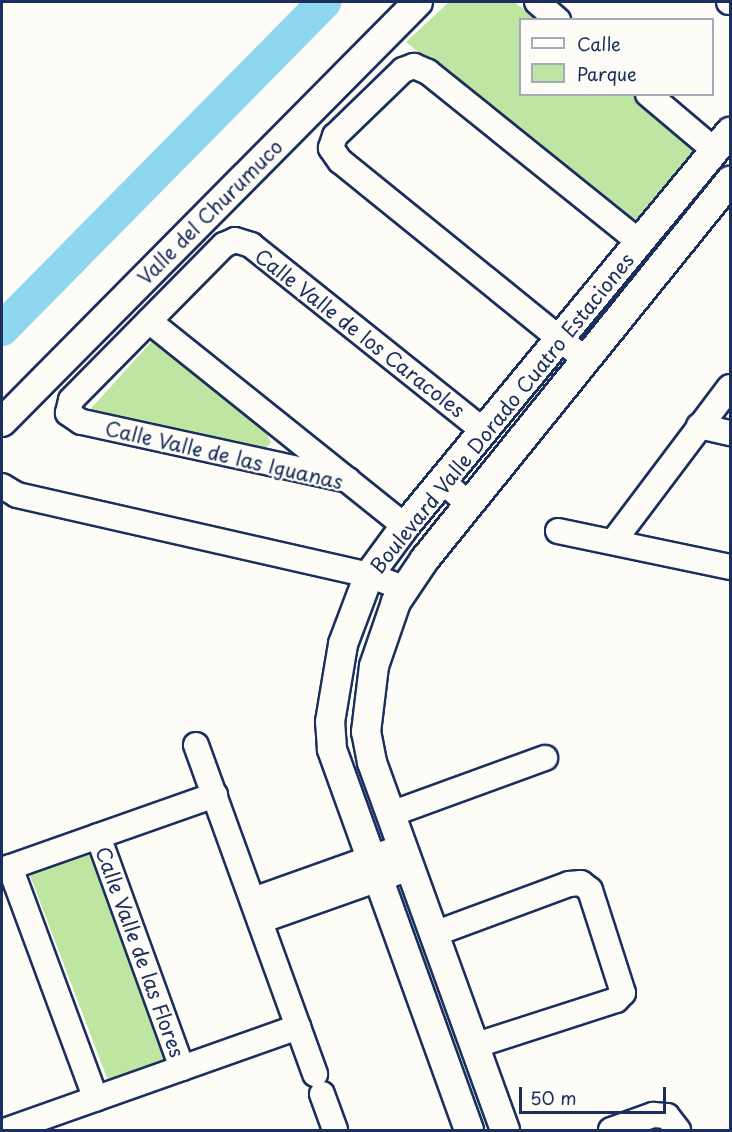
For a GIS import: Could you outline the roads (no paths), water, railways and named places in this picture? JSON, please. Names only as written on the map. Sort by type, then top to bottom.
[{"type":"street","name":"Valle del Churumuco","points":[[2,423],[418,2]]},
{"type":"street","points":[[537,2],[556,18]]},
{"type":"street","points":[[586,360],[340,161],[331,148],[335,136],[403,70],[414,66],[428,72],[641,243]]},
{"type":"street","points":[[651,96],[722,141]]},
{"type":"street","name":"Boulevard Valle Dorado Cuatro Estaciones","points":[[469,1131],[340,777],[330,722],[342,644],[369,576],[405,526],[483,430],[561,341],[722,141]]},
{"type":"street","name":"Boulevard Valle Dorado Cuatro Estaciones","points":[[505,1131],[372,762],[366,732],[374,666],[383,632],[405,589],[469,505],[730,181]]},
{"type":"street","name":"Calle Valle de los Caracoles","points":[[149,321],[224,245],[235,240],[251,245],[483,430]]},
{"type":"street","points":[[149,321],[348,480]]},
{"type":"street","name":"Calle Valle de las Iguanas","points":[[149,321],[71,400],[68,413],[81,422],[348,480],[405,526]]},
{"type":"street","points":[[613,542],[730,387]]},
{"type":"street","points":[[699,426],[730,433]]},
{"type":"street","points":[[442,480],[469,505]]},
{"type":"street","points":[[2,486],[17,495],[369,576],[405,589]]},
{"type":"street","points":[[558,531],[730,567]]},
{"type":"street","points":[[196,745],[335,1131]]},
{"type":"street","points":[[391,814],[545,758]]},
{"type":"street","points":[[96,1099],[6,869],[215,795]]},
{"type":"street","name":"Calle Valle de las Flores","points":[[98,836],[182,1068]]},
{"type":"street","points":[[256,911],[406,857]]},
{"type":"street","points":[[434,934],[581,883],[590,890],[623,993],[616,1000],[474,1046]]},
{"type":"street","points":[[7,1131],[298,1027]]},
{"type":"street","points":[[612,1131],[654,1115],[672,1123]]},
{"type":"waterway","points":[[2,329],[324,2]]}]
